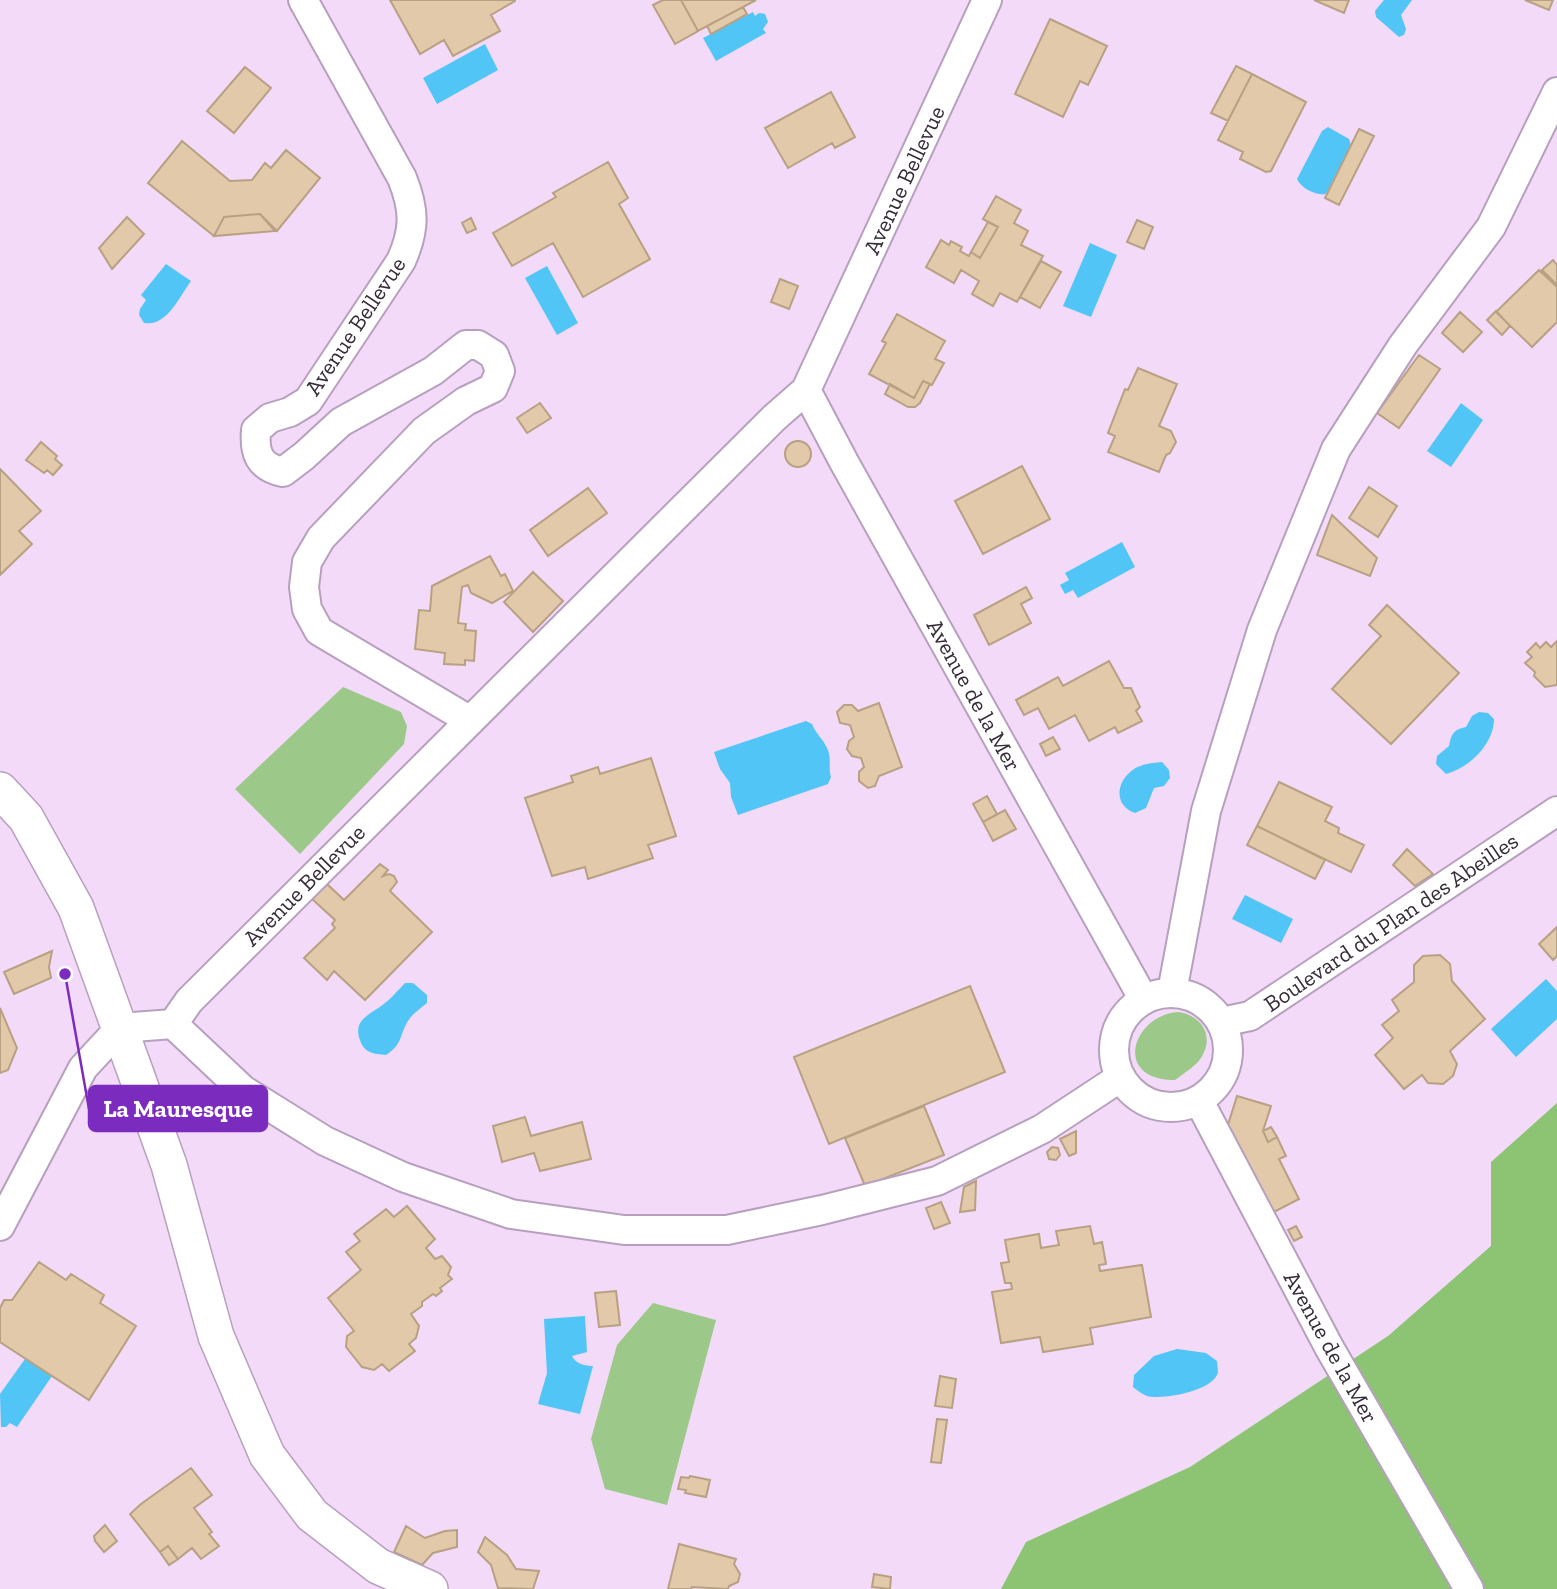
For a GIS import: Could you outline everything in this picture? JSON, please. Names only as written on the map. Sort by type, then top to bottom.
[{"type":"street","name":"Avenue Bellevue","points":[[303,0],[402,178],[410,198],[413,220],[410,242],[401,261],[308,401],[290,412],[270,418],[257,430],[255,444],[268,469],[283,472],[341,422],[433,371],[466,345],[478,345],[494,355],[500,371],[493,388],[466,401],[424,431],[321,538],[307,562],[304,587],[307,609],[319,631],[469,720]]},
{"type":"street","name":"Avenue Bellevue","points":[[173,1024],[189,1001],[469,720],[774,418],[806,390],[987,0]]},
{"type":"street","points":[[1172,992],[1210,798],[1262,630],[1336,449],[1403,345],[1491,226],[1557,92]]},
{"type":"street","name":"Avenue de la Mer","points":[[806,390],[1144,1000]]},
{"type":"street","points":[[0,790],[26,818],[76,908],[169,1165],[216,1336],[267,1455],[312,1515],[378,1566],[430,1589]]},
{"type":"street","name":"Boulevard du Plan des Abeilles","points":[[1222,1023],[1250,1016],[1557,811]]},
{"type":"street","points":[[1172,992],[1192,997],[1210,1007],[1222,1023],[1228,1040],[1228,1058],[1223,1075],[1213,1090],[1199,1101],[1182,1107],[1163,1107],[1146,1102],[1132,1091],[1121,1077],[1114,1051],[1119,1026],[1129,1010],[1158,994],[1172,992]]},
{"type":"street","points":[[0,1226],[83,1068],[120,1028],[173,1024],[243,1090],[325,1141],[402,1177],[511,1214],[624,1230],[727,1230],[822,1210],[937,1181],[1042,1129],[1121,1077]]},
{"type":"street","name":"Avenue de la Mer","points":[[1199,1101],[1330,1349],[1469,1589]]},
{"type":"green space","points":[[343,687],[401,712],[407,726],[404,744],[300,854],[235,789]]},
{"type":"green space","points":[[1179,1012],[1194,1018],[1204,1028],[1207,1042],[1205,1050],[1196,1064],[1175,1080],[1155,1077],[1142,1070],[1136,1059],[1136,1047],[1141,1034],[1150,1023],[1163,1015]]},
{"type":"green space","points":[[1557,1103],[1557,1589],[1001,1589],[1026,1542],[1190,1467],[1388,1336],[1491,1246],[1491,1162]]},
{"type":"green space","points":[[653,1303],[716,1320],[667,1505],[605,1489],[591,1439],[617,1345]]},
{"type":"water","points":[[1384,0],[1412,0],[1401,15],[1406,29],[1404,35],[1399,37],[1376,17],[1375,11]]},
{"type":"water","points":[[753,12],[755,16],[759,13],[765,14],[768,22],[763,29],[766,33],[716,61],[703,38]]},
{"type":"water","points":[[485,44],[498,70],[437,104],[423,78]]},
{"type":"water","points":[[1328,127],[1349,139],[1351,145],[1326,194],[1313,193],[1297,179],[1322,131]]},
{"type":"water","points":[[1090,243],[1117,255],[1091,317],[1063,306]]},
{"type":"water","points":[[166,264],[191,281],[166,316],[152,323],[144,323],[139,315],[146,300],[141,295]]},
{"type":"water","points":[[547,266],[578,323],[557,335],[525,278]]},
{"type":"water","points":[[1461,403],[1483,420],[1451,467],[1427,451]]},
{"type":"water","points":[[1122,542],[1135,567],[1078,598],[1073,590],[1065,594],[1060,585],[1069,580],[1065,573]]},
{"type":"water","points":[[1479,712],[1488,713],[1494,719],[1490,737],[1471,761],[1446,774],[1436,764],[1437,756],[1449,746],[1454,733],[1466,727],[1472,716]]},
{"type":"water","points":[[806,721],[812,724],[828,752],[831,777],[828,784],[738,815],[731,797],[730,783],[720,769],[714,752]]},
{"type":"water","points":[[1162,762],[1169,770],[1170,778],[1164,786],[1154,788],[1146,808],[1135,813],[1128,809],[1120,799],[1123,780],[1137,767]]},
{"type":"water","points":[[1245,895],[1293,919],[1281,943],[1232,919]]},
{"type":"water","points":[[1546,979],[1557,991],[1557,1019],[1516,1057],[1491,1029]]},
{"type":"water","points":[[405,983],[413,983],[427,995],[427,1003],[410,1018],[399,1042],[392,1050],[386,1055],[370,1052],[360,1040],[358,1033],[361,1022],[388,1001]]},
{"type":"water","points":[[585,1316],[587,1352],[572,1356],[581,1364],[593,1366],[580,1414],[538,1404],[547,1373],[544,1319]]},
{"type":"water","points":[[1177,1349],[1206,1353],[1217,1361],[1218,1372],[1214,1379],[1187,1393],[1164,1397],[1147,1396],[1133,1387],[1134,1375],[1154,1356]]},
{"type":"water","points":[[25,1359],[52,1376],[17,1427],[10,1423],[1,1427],[0,1394]]},
{"type":"building","points":[[390,0],[515,1],[491,15],[500,31],[453,56],[444,40],[420,54]]},
{"type":"building","points":[[663,0],[681,0],[698,31],[675,44],[653,5]]},
{"type":"building","points":[[681,0],[756,0],[698,31]]},
{"type":"building","points":[[1314,0],[1349,0],[1344,13]]},
{"type":"building","points":[[1525,0],[1553,0],[1549,10]]},
{"type":"building","points":[[743,7],[747,14],[711,34],[707,26]]},
{"type":"building","points":[[1050,19],[1107,46],[1088,85],[1080,81],[1063,117],[1015,94]]},
{"type":"building","points":[[1236,66],[1252,74],[1228,121],[1211,113]]},
{"type":"building","points":[[245,67],[271,88],[234,133],[207,111]]},
{"type":"building","points":[[1252,74],[1306,102],[1271,171],[1266,172],[1240,159],[1243,152],[1218,140]]},
{"type":"building","points":[[831,92],[855,137],[835,148],[832,143],[788,168],[765,128]]},
{"type":"building","points":[[1359,129],[1374,136],[1339,205],[1325,198]]},
{"type":"building","points":[[182,141],[230,181],[252,180],[265,163],[271,168],[286,150],[320,178],[277,231],[260,214],[224,217],[214,236],[148,183]]},
{"type":"building","points":[[608,162],[628,198],[619,204],[650,259],[583,297],[553,243],[512,266],[493,233],[556,197],[553,193]]},
{"type":"building","points":[[996,196],[1021,210],[1014,223],[1028,231],[1021,245],[1043,256],[1017,302],[1000,293],[993,306],[972,294],[979,281],[961,270],[954,283],[926,267],[941,240],[949,245],[951,241],[962,247],[960,251],[969,256],[971,252],[980,258],[998,227],[983,219]]},
{"type":"building","points":[[260,214],[275,231],[214,236],[224,217]]},
{"type":"building","points":[[127,217],[144,234],[112,269],[99,248]]},
{"type":"building","points":[[471,218],[476,229],[467,233],[462,223]]},
{"type":"building","points":[[1137,220],[1153,227],[1144,249],[1127,242]]},
{"type":"building","points":[[988,222],[998,227],[980,258],[971,252]]},
{"type":"building","points":[[1553,260],[1557,265],[1557,285],[1542,270]]},
{"type":"building","points":[[1041,261],[1061,272],[1040,308],[1020,297]]},
{"type":"building","points":[[1539,270],[1557,287],[1557,322],[1532,347],[1496,312]]},
{"type":"building","points":[[780,279],[798,286],[789,309],[771,302]]},
{"type":"building","points":[[1496,311],[1510,326],[1502,335],[1487,320]]},
{"type":"building","points":[[1460,312],[1482,332],[1463,352],[1442,333]]},
{"type":"building","points":[[897,314],[945,341],[935,359],[944,363],[932,385],[923,381],[914,398],[869,374],[886,343],[882,341]]},
{"type":"building","points":[[1419,355],[1440,369],[1399,428],[1377,413]]},
{"type":"building","points":[[1138,368],[1177,384],[1159,426],[1171,431],[1176,442],[1166,455],[1159,472],[1108,452],[1115,436],[1108,433],[1125,389],[1128,390]]},
{"type":"building","points":[[923,381],[930,384],[915,407],[908,407],[885,394],[890,384],[914,398]]},
{"type":"building","points":[[540,403],[551,418],[527,433],[517,418]]},
{"type":"building","points":[[798,441],[807,445],[811,454],[807,463],[798,467],[789,463],[785,454],[789,445]]},
{"type":"building","points":[[41,442],[57,456],[55,459],[62,465],[53,475],[47,470],[44,473],[26,460]]},
{"type":"building","points":[[1022,466],[1050,519],[983,554],[955,501]]},
{"type":"building","points":[[0,469],[41,511],[19,531],[32,544],[0,575]]},
{"type":"building","points":[[1369,487],[1397,506],[1378,537],[1349,518]]},
{"type":"building","points":[[588,488],[607,513],[548,556],[530,530]]},
{"type":"building","points":[[1332,515],[1377,558],[1370,576],[1317,555]]},
{"type":"building","points":[[490,556],[501,576],[505,574],[513,591],[492,603],[471,593],[468,585],[462,587],[458,623],[466,624],[465,630],[476,631],[474,661],[465,660],[465,665],[444,664],[445,653],[415,649],[419,610],[430,611],[432,586]]},
{"type":"building","points":[[533,572],[563,601],[533,632],[504,602]]},
{"type":"building","points":[[1026,587],[1032,598],[1021,604],[1031,623],[989,645],[974,615]]},
{"type":"building","points":[[1387,605],[1459,673],[1391,744],[1332,689],[1381,636],[1369,625]]},
{"type":"building","points":[[1557,641],[1557,685],[1545,687],[1525,663],[1532,657],[1527,652],[1536,643],[1540,648],[1546,642],[1551,647]]},
{"type":"building","points":[[1109,661],[1124,688],[1131,688],[1140,707],[1136,711],[1142,721],[1118,733],[1115,727],[1089,741],[1075,715],[1049,729],[1038,708],[1024,715],[1016,700],[1058,677],[1063,686]]},
{"type":"building","points":[[879,703],[902,767],[879,776],[875,786],[868,788],[859,781],[859,772],[864,767],[861,758],[852,756],[847,749],[849,741],[854,737],[850,725],[840,723],[837,712],[844,705],[852,705],[858,711]]},
{"type":"building","points":[[1053,737],[1060,749],[1046,756],[1040,744]]},
{"type":"building","points":[[651,758],[676,836],[648,845],[653,858],[588,879],[585,867],[552,876],[525,798],[573,782],[571,776],[598,767],[600,774]]},
{"type":"building","points":[[1279,782],[1332,807],[1325,821],[1339,828],[1338,833],[1364,845],[1351,872],[1257,826]]},
{"type":"building","points":[[987,796],[997,814],[983,822],[973,804]]},
{"type":"building","points":[[1005,810],[1016,829],[993,841],[983,822]]},
{"type":"building","points":[[1257,826],[1325,860],[1315,879],[1247,845]]},
{"type":"building","points":[[1407,849],[1433,874],[1415,886],[1393,865]]},
{"type":"building","points":[[380,864],[388,870],[383,876],[394,876],[397,882],[390,891],[432,932],[365,1000],[334,971],[327,980],[304,958],[335,928],[332,924],[335,920],[312,899],[327,884],[344,900]]},
{"type":"building","points":[[1557,927],[1557,956],[1553,960],[1539,944]]},
{"type":"building","points":[[52,951],[49,967],[51,978],[14,994],[4,972]]},
{"type":"building","points":[[1440,955],[1450,964],[1452,981],[1485,1019],[1450,1051],[1457,1064],[1453,1076],[1443,1084],[1428,1083],[1422,1075],[1404,1089],[1375,1055],[1393,1038],[1382,1025],[1399,1011],[1392,1000],[1414,982],[1414,965],[1423,956]]},
{"type":"building","points":[[970,986],[1005,1072],[829,1144],[794,1057]]},
{"type":"building","points":[[0,1008],[17,1048],[8,1070],[0,1073]]},
{"type":"building","points":[[1237,1096],[1271,1106],[1263,1131],[1268,1142],[1277,1137],[1286,1156],[1279,1159],[1299,1199],[1274,1212],[1227,1128]]},
{"type":"building","points":[[924,1106],[944,1155],[865,1186],[845,1138]]},
{"type":"building","points":[[525,1117],[531,1136],[582,1122],[591,1159],[540,1171],[534,1153],[502,1162],[493,1126]]},
{"type":"building","points":[[1271,1127],[1277,1137],[1268,1142],[1263,1131]]},
{"type":"building","points":[[1076,1131],[1076,1153],[1069,1156],[1060,1139]]},
{"type":"building","points":[[1052,1147],[1058,1148],[1060,1155],[1056,1160],[1049,1159],[1047,1152]]},
{"type":"building","points":[[976,1181],[975,1210],[960,1212],[964,1187]]},
{"type":"building","points":[[941,1202],[950,1223],[934,1229],[926,1208]]},
{"type":"building","points":[[407,1206],[435,1239],[426,1248],[435,1259],[442,1256],[451,1267],[448,1275],[452,1279],[440,1288],[442,1291],[422,1302],[422,1306],[411,1314],[419,1326],[416,1338],[409,1344],[415,1351],[389,1371],[382,1364],[374,1370],[362,1367],[346,1347],[347,1336],[354,1331],[328,1298],[361,1270],[346,1252],[360,1241],[354,1234],[386,1209],[394,1217]]},
{"type":"building","points":[[1090,1226],[1094,1244],[1102,1242],[1106,1264],[1099,1265],[1100,1271],[1142,1265],[1151,1317],[1090,1328],[1093,1344],[1043,1352],[1040,1337],[1001,1343],[992,1292],[1012,1289],[1011,1283],[1005,1283],[1001,1263],[1009,1262],[1005,1240],[1039,1234],[1041,1248],[1059,1245],[1056,1231]]},
{"type":"building","points":[[1296,1226],[1302,1237],[1294,1241],[1288,1230]]},
{"type":"building","points":[[39,1262],[66,1280],[71,1274],[104,1295],[100,1303],[136,1326],[89,1400],[0,1342],[0,1308],[4,1300],[12,1300]]},
{"type":"building","points":[[616,1291],[620,1325],[599,1327],[595,1293]]},
{"type":"building","points":[[940,1376],[956,1379],[952,1408],[935,1406]]},
{"type":"building","points":[[937,1419],[947,1420],[941,1463],[931,1462]]},
{"type":"building","points":[[191,1468],[212,1495],[194,1508],[219,1546],[201,1559],[192,1548],[178,1559],[168,1546],[160,1552],[130,1514]]},
{"type":"building","points":[[681,1477],[710,1480],[706,1497],[678,1489]]},
{"type":"building","points":[[105,1525],[117,1541],[104,1552],[94,1536]]},
{"type":"building","points":[[406,1526],[425,1538],[457,1530],[457,1547],[433,1553],[422,1565],[394,1552]]},
{"type":"building","points":[[485,1537],[507,1555],[516,1569],[539,1571],[533,1589],[498,1588],[491,1565],[478,1552]]},
{"type":"building","points":[[679,1544],[736,1559],[734,1564],[740,1574],[738,1582],[728,1589],[668,1589]]},
{"type":"building","points":[[168,1546],[178,1559],[169,1565],[160,1552]]},
{"type":"building","points":[[874,1574],[891,1577],[890,1589],[872,1587]]},
{"type":"place","name":"La Mauresque","points":[[65,974]]}]
